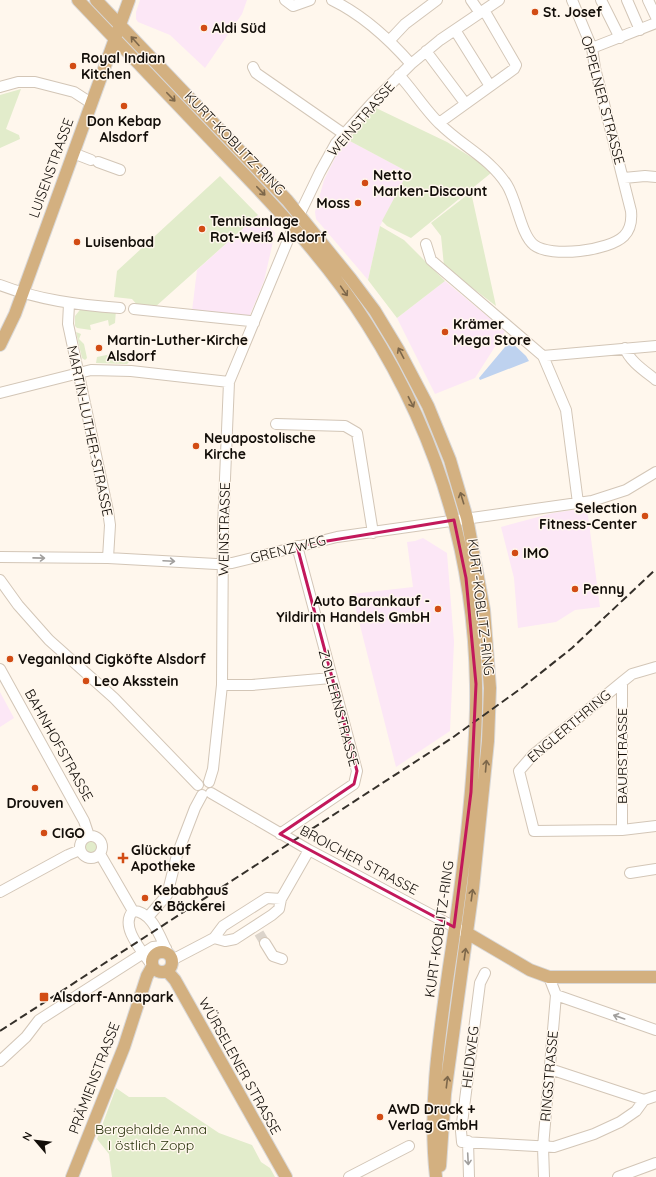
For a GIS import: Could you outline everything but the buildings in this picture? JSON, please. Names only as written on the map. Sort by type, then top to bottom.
[{"type":"main road","name":"KURT-KOBLITZ-RING","points":[[78,0],[277,208],[340,285],[366,322],[391,364],[414,409],[435,458],[454,520],[466,585],[472,629],[476,684],[475,728],[471,792],[438,1042],[433,1147],[436,1177]]},
{"type":"main road","name":"KURT-KOBLITZ-RING","points":[[96,0],[240,149],[299,216],[351,279],[398,349],[428,406],[450,460],[467,518],[484,610],[490,688],[488,741],[483,807],[445,1094],[440,1177]]},
{"type":"main road","name":"LUISENSTRASSE","points":[[0,345],[10,328],[91,103],[130,0]]},
{"type":"main road","name":"BROICHER STRASSE","points":[[467,933],[530,970],[549,977],[656,977]]},
{"type":"main road","points":[[159,952],[169,958],[160,972],[152,966],[152,959],[159,952]]},
{"type":"main road","name":"WÜRSELENER STRASSE","points":[[169,958],[178,986],[286,1177]]},
{"type":"main road","name":"PRÄMIENSTRASSE","points":[[72,1177],[124,1046],[147,976],[152,966]]},
{"type":"street","points":[[285,0],[293,6],[310,0]]},
{"type":"street","points":[[332,0],[354,12],[389,41],[411,64]]},
{"type":"street","points":[[389,41],[405,24],[437,0]]},
{"type":"street","points":[[439,123],[514,69],[516,65],[482,11],[471,0]]},
{"type":"street","name":"WEINSTRASSE","points":[[209,782],[213,769],[222,685],[224,496],[229,382],[293,228],[326,159],[344,134],[372,103],[411,64],[455,30],[500,0]]},
{"type":"street","name":"OPPELNER STRASSE","points":[[399,75],[439,123],[488,162],[499,174],[514,199],[529,240],[543,250],[555,252],[608,246],[623,237],[631,226],[632,219],[624,178],[598,79],[592,48],[572,0]]},
{"type":"street","points":[[601,0],[620,38]]},
{"type":"street","points":[[627,0],[640,30]]},
{"type":"street","points":[[648,0],[656,17]]},
{"type":"street","points":[[592,48],[656,23]]},
{"type":"street","points":[[455,30],[490,86]]},
{"type":"street","points":[[426,51],[465,103]]},
{"type":"street","points":[[253,67],[256,73],[344,134]]},
{"type":"street","points":[[0,87],[28,81],[43,83],[59,90],[74,92],[91,103]]},
{"type":"street","points":[[73,153],[120,170]]},
{"type":"street","points":[[624,178],[644,176],[656,177]]},
{"type":"street","points":[[426,244],[432,260],[543,356],[566,410],[578,503]]},
{"type":"street","points":[[0,285],[22,293],[69,304],[120,308]]},
{"type":"street","name":"MARTIN-LUTHER-STRASSE","points":[[69,304],[68,324],[108,511],[110,525],[108,558]]},
{"type":"street","points":[[134,309],[250,321],[254,323]]},
{"type":"street","points":[[543,356],[656,346]]},
{"type":"street","points":[[625,348],[626,353],[656,380]]},
{"type":"street","points":[[0,393],[78,372],[91,370],[131,371],[229,382]]},
{"type":"street","points":[[276,424],[340,425],[349,427],[357,433],[373,533]]},
{"type":"street","points":[[467,518],[578,503],[609,497],[636,485],[656,472]]},
{"type":"street","name":"GRENZWEG","points":[[0,557],[108,558],[224,564],[259,557],[297,546],[337,537],[373,533],[467,518]]},
{"type":"street","name":"ZOLLERNSTRASSE","points":[[280,834],[354,784],[357,772],[297,546]]},
{"type":"street","points":[[0,580],[18,604],[49,640],[114,698],[198,785],[198,790],[206,794]]},
{"type":"street","name":"ENGLERTHRING","points":[[656,667],[632,674],[533,755],[520,771],[534,831],[622,830],[656,826]]},
{"type":"street","name":"BAHNHOFSTRASSE","points":[[0,669],[84,821],[89,836]]},
{"type":"street","points":[[222,685],[252,685],[331,678]]},
{"type":"street","name":"BAURSTRASSE","points":[[622,682],[622,830]]},
{"type":"street","points":[[148,917],[167,895],[177,855],[195,808],[213,787],[209,782],[202,782],[198,785]]},
{"type":"street","name":"BROICHER STRASSE","points":[[206,794],[308,850],[467,933]]},
{"type":"street","points":[[89,836],[96,837],[100,841],[102,847],[100,854],[97,857],[89,859],[82,854],[80,850],[82,840],[89,836]]},
{"type":"street","points":[[0,892],[80,850]]},
{"type":"street","points":[[214,938],[225,942],[257,930],[279,909],[281,899],[308,850]]},
{"type":"street","points":[[100,854],[133,911]]},
{"type":"street","points":[[630,873],[656,870]]},
{"type":"street","points":[[169,958],[190,950],[214,938],[223,926],[267,898],[281,899]]},
{"type":"street","points":[[133,911],[139,911],[148,917],[169,958]]},
{"type":"street","points":[[133,911],[130,914],[128,923],[133,936],[152,966]]},
{"type":"street","points":[[265,943],[273,956],[282,959]]},
{"type":"street","points":[[0,1061],[26,1037],[39,1020],[144,953],[157,946],[169,958]]},
{"type":"street","name":"HEIDWEG","points":[[469,1177],[465,1142],[461,1131],[480,983],[485,973]]},
{"type":"street","name":"RINGSTRASSE","points":[[544,1177],[543,1147],[556,995],[549,977]]},
{"type":"street","points":[[556,995],[656,1030]]},
{"type":"street","points":[[550,1068],[644,1100]]},
{"type":"street","points":[[465,1142],[554,1147],[594,1134],[620,1122],[636,1111],[644,1100],[656,1096]]},
{"type":"street","points":[[349,1177],[409,1146]]},
{"type":"street","points":[[618,1177],[656,1163]]},
{"type":"highlighted area","points":[[454,520],[466,578],[476,684],[471,792],[454,927],[280,834],[354,784],[357,771],[297,546]]},
{"type":"shaded area","points":[[140,0],[247,0],[242,14],[205,68],[170,35],[138,22],[136,19],[136,12]]},
{"type":"shaded area","points":[[348,140],[408,172],[380,226],[368,280],[316,219],[315,212],[324,180],[337,154]]},
{"type":"shaded area","points":[[258,215],[275,233],[264,281],[249,317],[192,311],[197,270]]},
{"type":"shaded area","points":[[445,281],[505,331],[475,378],[435,394],[397,318]]},
{"type":"shaded area","points":[[587,508],[600,607],[575,610],[556,622],[518,628],[514,578],[501,527],[553,513]]},
{"type":"shaded area","points":[[423,538],[447,553],[454,642],[450,731],[396,767],[352,594],[413,587],[407,542]]},
{"type":"shaded area","points":[[0,692],[14,718],[0,727]]},
{"type":"green space","points":[[21,89],[6,129],[19,135],[20,139],[0,148],[0,95]]},
{"type":"green space","points":[[376,108],[447,142],[479,162],[491,173],[411,238],[387,226],[382,221],[408,172],[348,140]]},
{"type":"green space","name":"Tennisanlage Rot-Weiß Alsdorf","points":[[220,176],[258,215],[154,308],[139,307],[132,299],[114,297],[117,271]]},
{"type":"green space","points":[[471,192],[496,306],[444,266],[441,236],[431,223]]},
{"type":"green space","points":[[380,226],[404,240],[445,281],[397,318],[368,280]]},
{"type":"green space","points":[[83,306],[116,310],[115,323],[109,326],[108,320],[90,325],[91,330],[77,328],[75,326],[75,316]]},
{"type":"green space","points":[[76,332],[81,334],[79,339],[84,344],[87,358],[85,360],[82,358]]},
{"type":"green space","points":[[121,352],[129,362],[127,364],[96,363],[97,357]]},
{"type":"green space","points":[[88,839],[94,839],[99,844],[97,853],[94,855],[88,855],[83,850],[83,844]]},
{"type":"green space","name":"Bergehalde Anna I östlich Zopp","points":[[116,1088],[129,1097],[165,1097],[219,1133],[252,1145],[261,1162],[270,1168],[275,1177],[112,1177],[109,1154],[97,1139]]},
{"type":"water","points":[[510,341],[526,356],[529,361],[480,380],[479,378]]},
{"type":"tunnel","points":[[259,933],[265,943]]},
{"type":"railway","points":[[0,1031],[452,738],[523,687],[572,648],[656,569]]},
{"type":"place","name":"St. Josef","points":[[535,12]]},
{"type":"place","name":"Aldi Süd","points":[[204,28]]},
{"type":"place","name":"Royal Indian Kitchen","points":[[73,66]]},
{"type":"place","name":"Don Kebap Alsdorf","points":[[124,106]]},
{"type":"place","name":"Netto Marken-Discount","points":[[365,183]]},
{"type":"place","name":"Moss","points":[[358,203]]},
{"type":"place","name":"Tennisanlage Rot-Weiß Alsdorf","points":[[202,229]]},
{"type":"place","name":"Luisenbad","points":[[77,242]]},
{"type":"place","name":"Krämer Mega Store","points":[[445,332]]},
{"type":"place","name":"Martin-Luther-Kirche Alsdorf","points":[[99,348]]},
{"type":"place","name":"Neuapostolische Kirche","points":[[196,446]]},
{"type":"place","name":"Selection Fitness-Center","points":[[645,516]]},
{"type":"place","name":"IMO","points":[[515,553]]},
{"type":"place","name":"Penny","points":[[575,589]]},
{"type":"place","name":"Auto Barankauf - Yildirim Handels GmbH","points":[[438,609]]},
{"type":"place","name":"Veganland Cigköfte Alsdorf","points":[[10,659]]},
{"type":"place","name":"Leo Aksstein","points":[[86,681]]},
{"type":"place","name":"Drouven","points":[[35,788]]},
{"type":"place","name":"CIGO","points":[[44,833]]},
{"type":"place","name":"Glückauf Apotheke","points":[[123,858]]},
{"type":"place","name":"Kebabhaus & Bäckerei","points":[[145,898]]},
{"type":"place","name":"Alsdorf-Annapark","points":[[44,997]]},
{"type":"place","name":"AWD Druck + Verlag GmbH","points":[[380,1117]]}]
